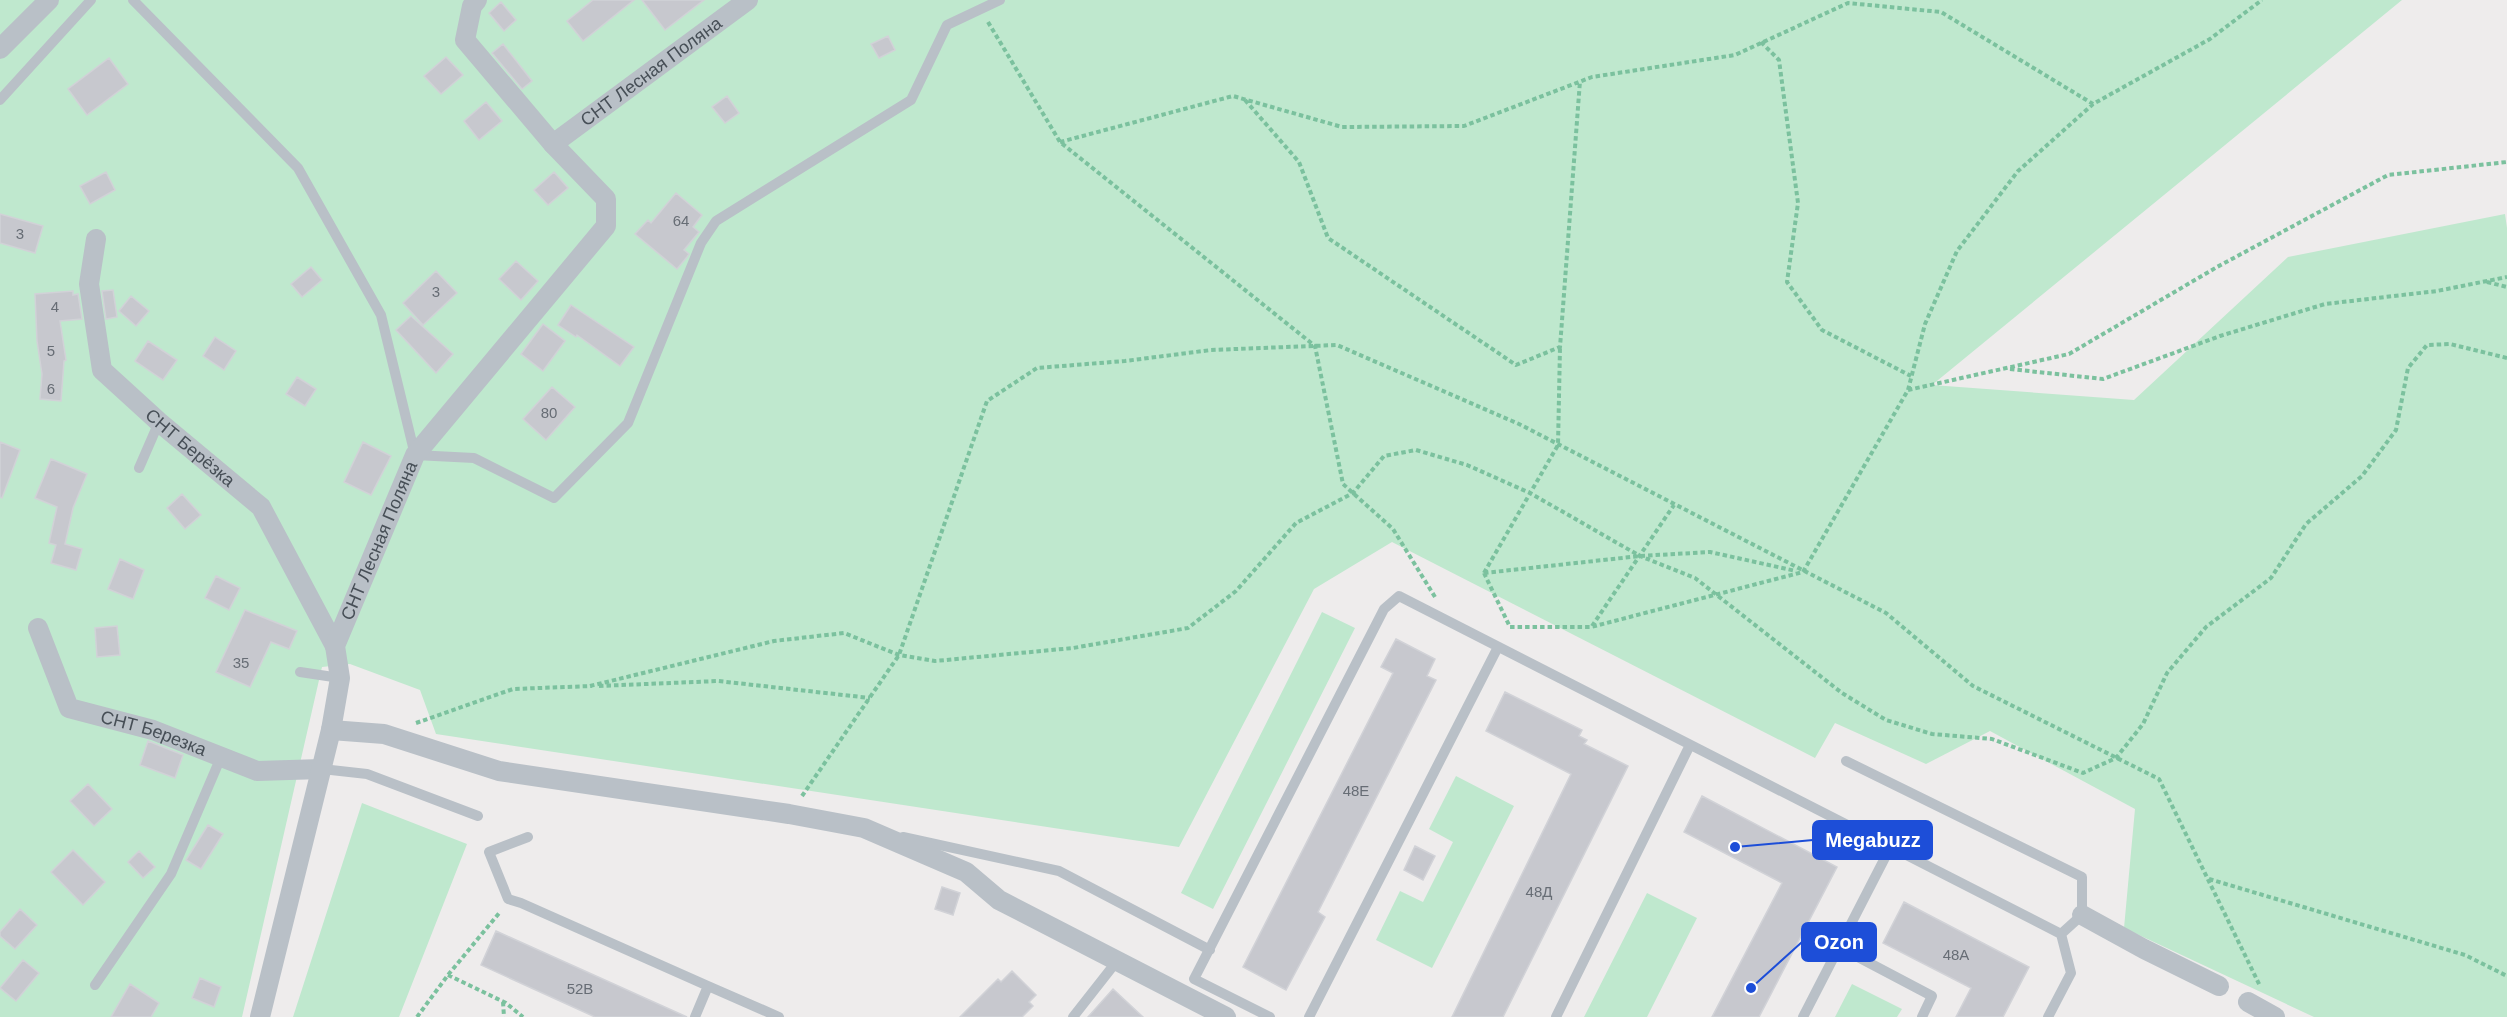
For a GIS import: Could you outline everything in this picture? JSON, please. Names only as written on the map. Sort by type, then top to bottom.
[{"type":"street","points":[[0,49],[49,0]]},
{"type":"street","name":"СНТ Лесная Поляна","points":[[335,646],[415,455],[606,226],[606,199],[553,144],[465,40],[472,6],[477,0]]},
{"type":"street","name":"СНТ Лесная Поляна","points":[[553,144],[748,0]]},
{"type":"street","name":"СНТ Берёзка","points":[[96,239],[89,284],[102,370],[159,422],[261,507],[335,646]]},
{"type":"street","name":"СНТ Березка","points":[[38,628],[69,708],[153,730],[256,771],[322,769]]},
{"type":"street","points":[[260,1017],[331,730],[340,678],[335,646]]},
{"type":"street","points":[[331,730],[384,734],[499,771],[789,814],[864,828],[966,872],[999,900],[1226,1017]]},
{"type":"street","points":[[2082,915],[2144,950],[2219,986]]},
{"type":"street","points":[[2255,996],[2276,1017]]},
{"type":"lane","points":[[0,100],[91,0]]},
{"type":"lane","points":[[133,0],[298,168],[381,315],[415,455],[474,458],[554,498],[628,423],[702,243],[716,221],[911,100],[947,25],[1000,0]]},
{"type":"lane","points":[[139,468],[159,422]]},
{"type":"lane","points":[[1270,1017],[1194,979],[1384,609],[1399,596],[2061,934],[2071,973],[2048,1017]]},
{"type":"lane","points":[[1309,1017],[1498,647]]},
{"type":"lane","points":[[300,672],[340,678]]},
{"type":"lane","points":[[1556,1017],[1690,745]]},
{"type":"lane","points":[[95,985],[171,874],[221,757]]},
{"type":"lane","points":[[1846,761],[2082,877],[2082,915],[2061,934]]},
{"type":"lane","points":[[322,769],[367,774],[478,816]]},
{"type":"lane","points":[[864,828],[1059,872],[1209,950]]},
{"type":"lane","points":[[528,837],[489,852],[508,899],[779,1017]]},
{"type":"lane","points":[[1803,1017],[1890,848]]},
{"type":"lane","points":[[1839,947],[1932,996],[1922,1017]]},
{"type":"lane","points":[[1073,1017],[1117,961]]},
{"type":"lane","points":[[694,1017],[708,986]]},
{"type":"path","points":[[1484,573],[1510,627],[1591,627],[1803,572],[1908,390],[1925,324],[1957,250],[2018,171],[2093,105],[2210,39],[2262,0]]},
{"type":"path","points":[[1060,142],[1233,96],[1342,127],[1464,126],[1592,77],[1735,55],[1848,3],[1941,12],[2093,105]]},
{"type":"path","points":[[979,8],[1060,142],[1315,346],[1343,484],[1393,529],[1450,621]]},
{"type":"path","points":[[1761,42],[1779,60],[1798,203],[1787,282],[1822,330],[1911,376]]},
{"type":"path","points":[[1484,573],[1558,445],[1560,347],[1580,81]]},
{"type":"path","points":[[1244,99],[1299,162],[1328,238],[1516,365],[1560,347]]},
{"type":"path","points":[[1908,390],[2069,354],[2217,267],[2388,175],[2507,162]]},
{"type":"path","points":[[2007,368],[2103,379],[2220,336],[2325,304],[2437,291],[2507,277]]},
{"type":"path","points":[[2486,281],[2507,288]]},
{"type":"path","points":[[590,686],[774,641],[844,633],[899,655],[935,660],[1073,648],[1188,628],[1236,591],[1296,523],[1353,493],[1384,456],[1416,450],[1467,465],[1530,494],[1640,556],[1695,578],[1842,693],[1886,720],[1932,734],[1992,739],[2083,773],[2116,758],[2143,724],[2167,673],[2206,627],[2271,578],[2306,524],[2362,476],[2396,430],[2408,368],[2427,345],[2450,344],[2507,358]]},
{"type":"path","points":[[789,814],[899,655],[987,401],[1038,368],[1125,361],[1211,350],[1337,345],[1519,424],[1886,613],[1973,686],[2159,779],[2208,879],[2255,996]]},
{"type":"path","points":[[1591,627],[1674,505]]},
{"type":"path","points":[[1484,573],[1640,556],[1710,552],[1803,572]]},
{"type":"path","points":[[384,734],[513,689],[718,681],[870,698]]},
{"type":"path","points":[[2208,879],[2465,955],[2507,976]]},
{"type":"path","points":[[417,1017],[506,904],[521,903]]},
{"type":"path","points":[[448,975],[503,1002],[523,1017]]},
{"type":"path","points":[[503,1002],[504,1017]]},
{"type":"green space","points":[[0,0],[2402,0],[1932,385],[2134,400],[2288,257],[2505,214],[2507,228],[2507,1017],[2314,1017],[2124,928],[2135,809],[1990,731],[1926,764],[1835,723],[1815,758],[1392,542],[1314,589],[1179,847],[436,734],[420,690],[350,664],[322,667],[242,1017],[0,1017]]},
{"type":"green space","points":[[1322,612],[1355,628],[1213,909],[1181,893]]},
{"type":"green space","points":[[1456,776],[1514,806],[1432,968],[1376,940],[1400,891],[1423,902],[1453,842],[1429,829]]},
{"type":"green space","points":[[362,803],[467,844],[399,1017],[293,1017]]},
{"type":"green space","points":[[1647,893],[1697,918],[1647,1017],[1584,1017]]},
{"type":"green space","points":[[1852,984],[1902,1009],[1897,1017],[1835,1017]]},
{"type":"building","points":[[593,0],[634,0],[583,41],[567,21]]},
{"type":"building","points":[[642,0],[704,0],[665,30]]},
{"type":"building","points":[[501,2],[516,20],[504,31],[489,13]]},
{"type":"building","points":[[888,36],[895,50],[879,58],[871,44]]},
{"type":"building","points":[[503,44],[532,81],[522,89],[492,53]]},
{"type":"building","points":[[446,57],[463,75],[441,94],[424,76]]},
{"type":"building","points":[[109,58],[128,84],[87,115],[68,89]]},
{"type":"building","points":[[727,96],[739,113],[725,123],[712,107]]},
{"type":"building","points":[[486,102],[502,121],[479,140],[464,121]]},
{"type":"building","points":[[106,172],[115,190],[90,204],[80,186]]},
{"type":"building","points":[[554,172],[568,188],[548,205],[534,190]]},
{"type":"building","points":[[676,193],[702,215],[693,227],[699,232],[684,250],[689,254],[677,269],[635,234],[648,220],[651,223]]},
{"type":"building","points":[[0,214],[43,226],[35,253],[0,243]]},
{"type":"building","points":[[516,261],[538,281],[521,300],[499,279]]},
{"type":"building","points":[[311,267],[322,280],[302,297],[291,284]]},
{"type":"building","points":[[436,271],[457,293],[423,325],[403,303]]},
{"type":"building","points":[[113,290],[117,317],[106,319],[102,291]]},
{"type":"building","points":[[73,291],[73,295],[78,294],[82,319],[60,321],[66,360],[64,361],[61,401],[40,399],[42,374],[37,341],[35,294]]},
{"type":"building","points":[[131,296],[149,311],[136,326],[119,311]]},
{"type":"building","points":[[571,305],[634,347],[620,366],[577,335],[576,337],[558,325]]},
{"type":"building","points":[[411,316],[453,354],[436,373],[396,330]]},
{"type":"building","points":[[543,324],[565,341],[543,371],[521,354]]},
{"type":"building","points":[[215,337],[236,351],[224,370],[203,356]]},
{"type":"building","points":[[148,341],[177,360],[163,380],[135,361]]},
{"type":"building","points":[[297,377],[316,389],[305,406],[286,394]]},
{"type":"building","points":[[552,387],[575,407],[546,440],[523,419]]},
{"type":"building","points":[[0,442],[20,450],[2,498],[0,497]]},
{"type":"building","points":[[363,442],[391,456],[371,495],[344,482]]},
{"type":"building","points":[[51,459],[87,474],[73,508],[65,544],[82,549],[76,570],[51,563],[56,545],[49,543],[57,507],[35,498]]},
{"type":"building","points":[[182,494],[201,515],[185,529],[167,508]]},
{"type":"building","points":[[120,559],[144,570],[133,599],[108,589]]},
{"type":"building","points":[[216,576],[240,588],[229,610],[205,598]]},
{"type":"building","points":[[245,610],[297,631],[289,649],[271,642],[250,687],[216,672]]},
{"type":"building","points":[[117,626],[120,655],[97,657],[95,628]]},
{"type":"building","points":[[1396,639],[1435,659],[1427,676],[1436,680],[1318,912],[1325,917],[1286,990],[1243,967],[1393,673],[1381,667]]},
{"type":"building","points":[[1505,692],[1582,730],[1579,736],[1587,740],[1584,744],[1628,766],[1503,1017],[1452,1017],[1571,774],[1486,731]]},
{"type":"building","points":[[148,741],[183,755],[175,778],[140,765]]},
{"type":"building","points":[[88,784],[112,809],[94,826],[70,801]]},
{"type":"building","points":[[1702,796],[1837,867],[1759,1017],[1712,1017],[1782,883],[1684,832]]},
{"type":"building","points":[[208,825],[223,834],[201,869],[186,860]]},
{"type":"building","points":[[1415,846],[1435,856],[1423,880],[1404,870]]},
{"type":"building","points":[[73,850],[105,882],[83,905],[51,872]]},
{"type":"building","points":[[139,851],[155,867],[143,878],[128,862]]},
{"type":"building","points":[[942,887],[960,893],[953,915],[935,909]]},
{"type":"building","points":[[1904,902],[2029,967],[2003,1017],[1956,1017],[1971,988],[1883,943]]},
{"type":"building","points":[[20,909],[37,925],[15,949],[0,936],[0,932]]},
{"type":"building","points":[[496,931],[687,1017],[595,1017],[481,965]]},
{"type":"building","points":[[23,960],[39,973],[16,1001],[0,988]]},
{"type":"building","points":[[1012,971],[1036,995],[1029,1002],[1033,1006],[1022,1017],[960,1017],[998,979],[1001,982]]},
{"type":"building","points":[[200,978],[221,987],[214,1007],[192,998]]},
{"type":"building","points":[[130,984],[159,1003],[151,1017],[111,1017]]},
{"type":"building","points":[[1113,989],[1143,1017],[1088,1017]]},
{"type":"place","name":"Megabuzz","points":[[1735,847]]},
{"type":"place","name":"Ozon","points":[[1751,988]]}]
